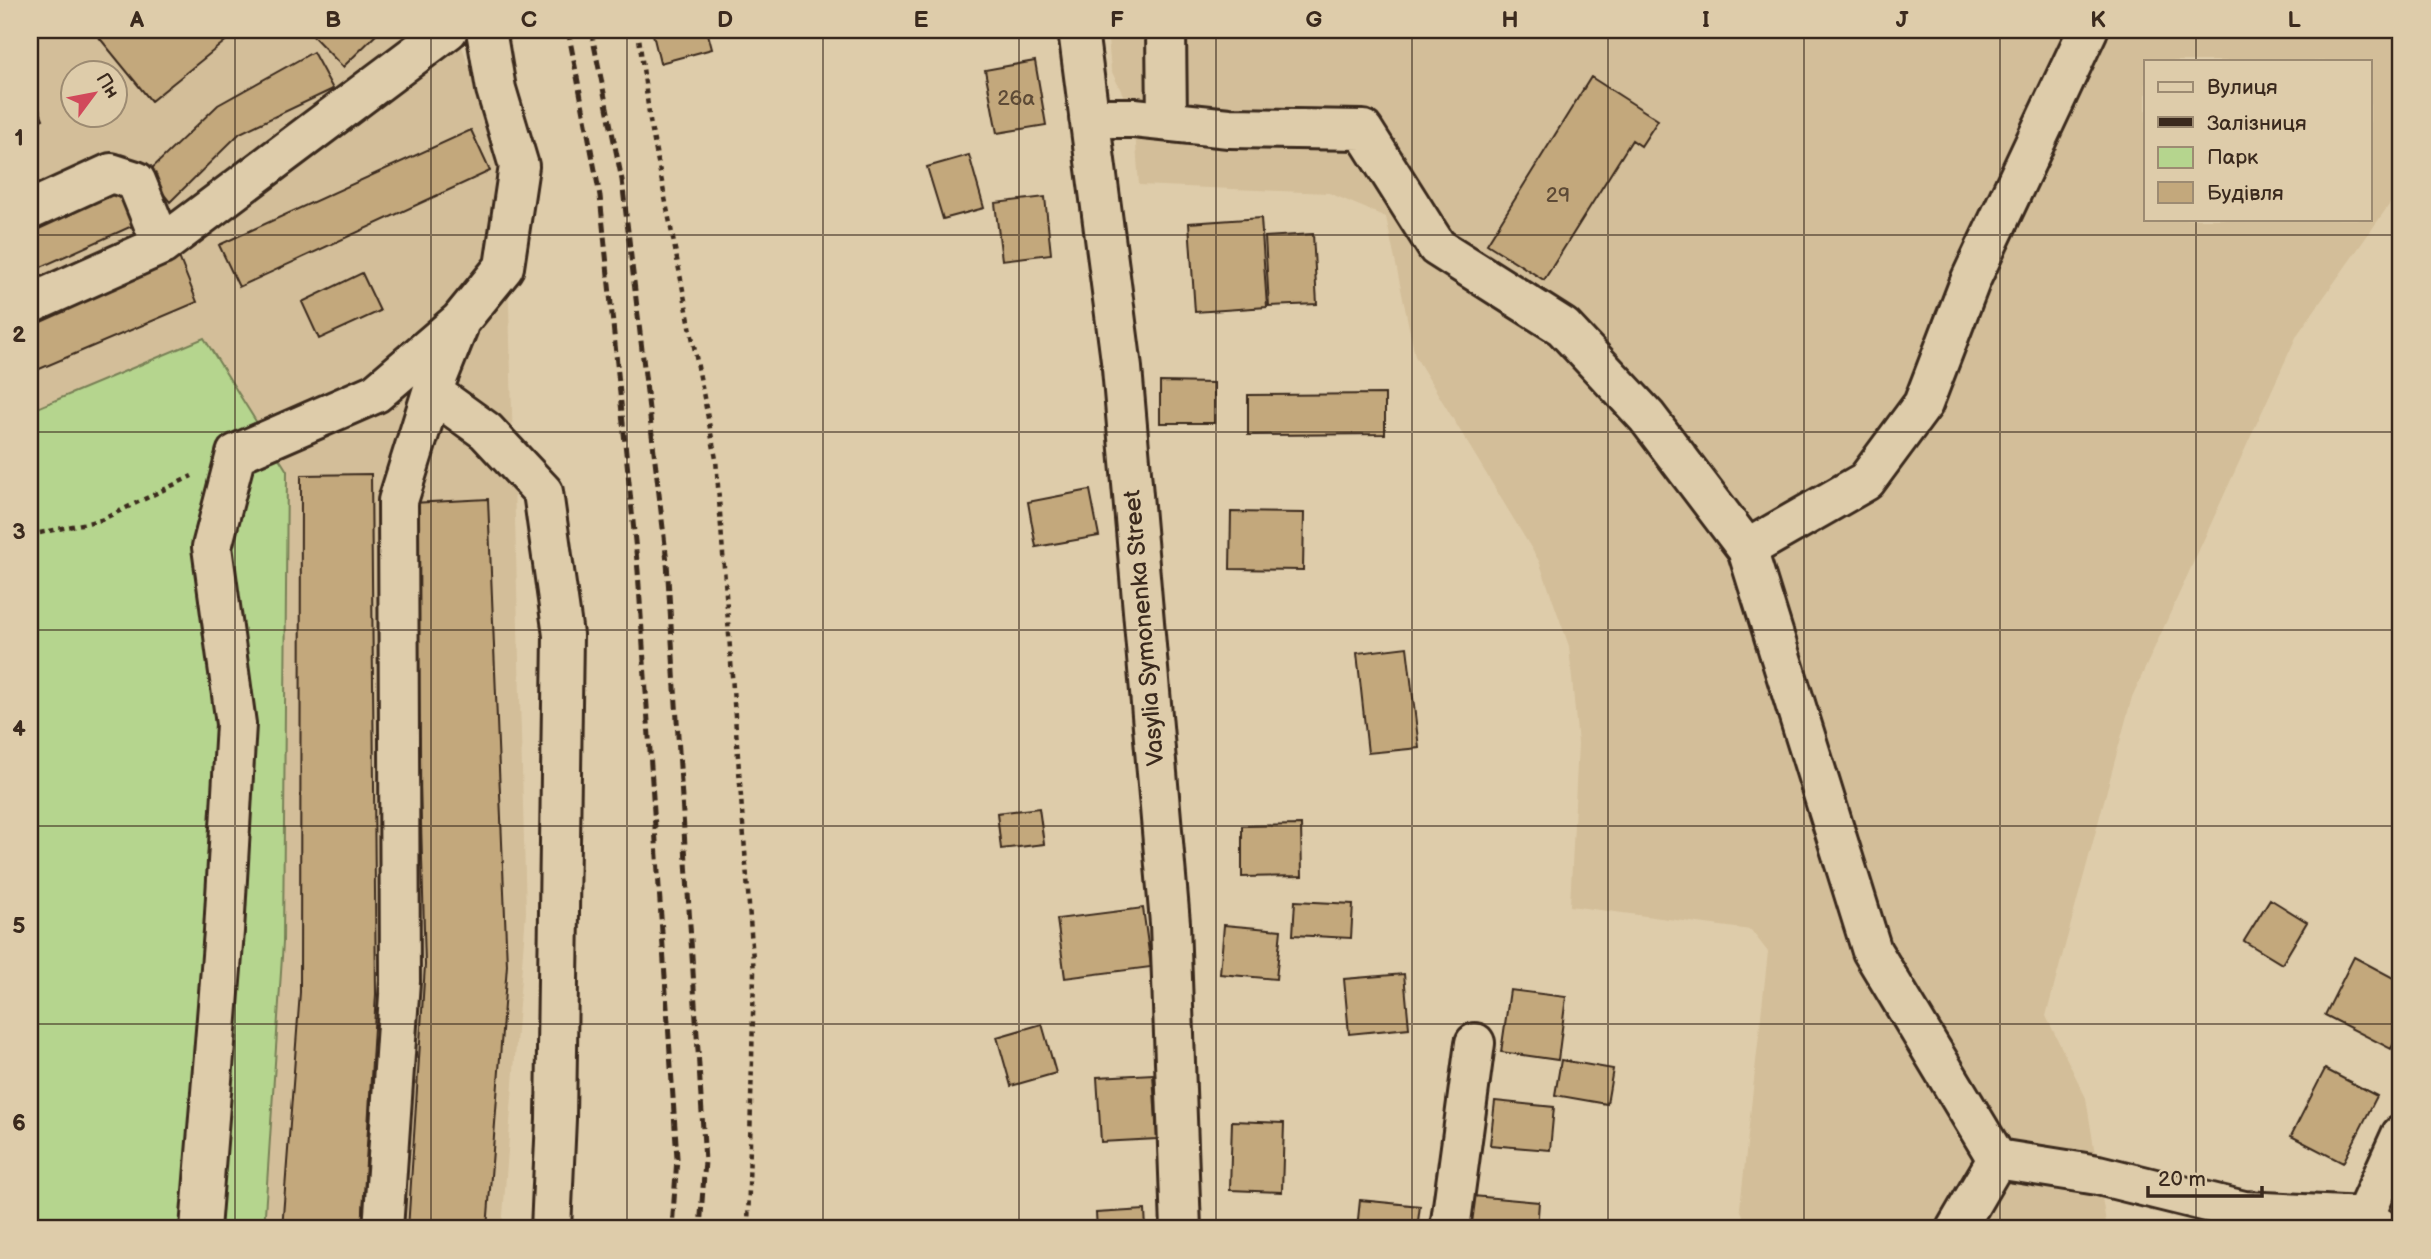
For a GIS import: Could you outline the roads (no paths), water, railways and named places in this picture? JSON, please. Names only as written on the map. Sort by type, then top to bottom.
[{"type":"street","points":[[30,304],[162,245],[448,30]]},
{"type":"street","points":[[200,1229],[224,931],[236,724],[212,547],[236,454],[376,393],[460,321],[504,267],[519,166],[496,89],[486,30]]},
{"type":"street","name":"Vasylia Symonenka Street","points":[[1077,30],[1122,368],[1170,923],[1181,1229]]},
{"type":"street","points":[[1166,30],[1167,121]]},
{"type":"street","points":[[1747,549],[1866,481],[1923,404],[1971,279],[2088,30]]},
{"type":"street","points":[[1089,118],[1167,121],[1229,128],[1363,130],[1437,247],[1563,327],[1647,417],[1747,549],[1872,951],[1997,1159],[2098,1175],[2231,1220],[2373,1223],[2401,1135]]},
{"type":"street","points":[[30,210],[111,173],[136,181],[162,245]]},
{"type":"street","points":[[383,1229],[400,981],[398,501],[432,392],[460,321]]},
{"type":"street","points":[[432,392],[486,431],[543,492],[545,505],[563,635],[558,796],[556,1119],[551,1229]]},
{"type":"street","points":[[1450,1229],[1475,1043]]},
{"type":"street","points":[[1956,1229],[1997,1159]]},
{"type":"railway","points":[[568,30],[600,196],[638,571],[677,1158],[672,1229]]},
{"type":"railway","points":[[591,30],[622,180],[667,562],[705,1161],[700,1229]]}]
